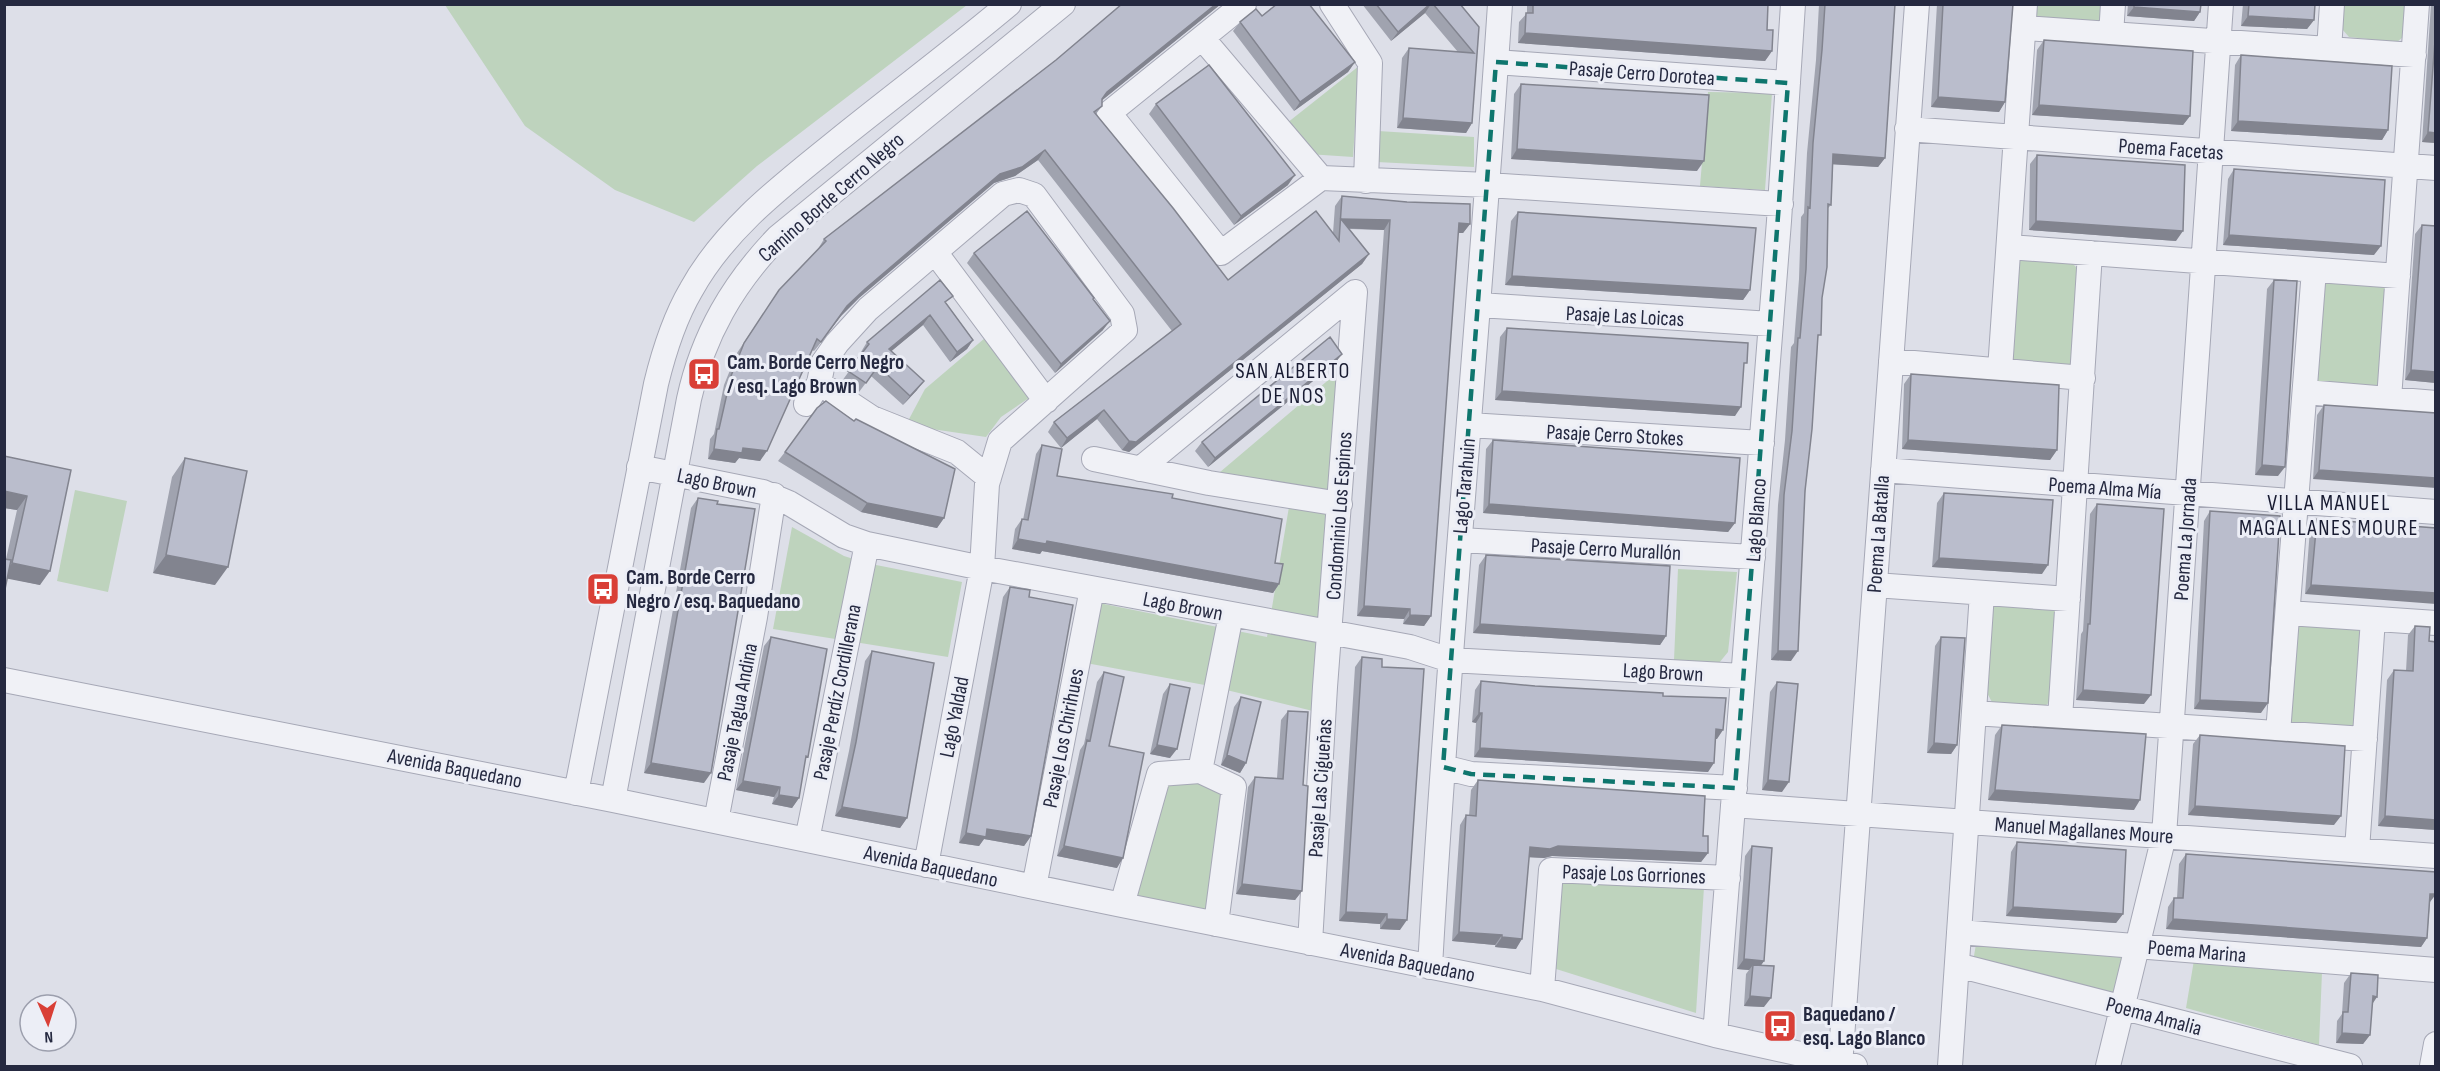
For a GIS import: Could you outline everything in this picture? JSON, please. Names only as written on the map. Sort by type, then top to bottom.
[{"type":"street","name":"Camino Borde Cerro Negro","points":[[576,792],[656,384],[670,337],[692,288],[713,257],[742,223],[788,181],[1009,4]]},
{"type":"street","name":"Camino Borde Cerro Negro","points":[[613,800],[695,372],[704,346],[725,305],[760,256],[798,219],[1063,4]]},
{"type":"street","points":[[1244,4],[1109,113],[1221,253],[1321,178],[1488,185],[1780,204]]},
{"type":"street","points":[[1332,4],[1370,63],[1366,181]]},
{"type":"street","name":"Lago Blanco","points":[[1715,1035],[1762,443],[1793,4]]},
{"type":"street","name":"Poema La Batalla","points":[[1845,1065],[1858,814],[1917,4]]},
{"type":"street","points":[[2111,34],[2113,4]]},
{"type":"street","name":"Poema La Jornada","points":[[2108,1066],[2164,836],[2221,4]]},
{"type":"street","points":[[2329,50],[2332,4]]},
{"type":"street","points":[[2389,399],[2417,4]]},
{"type":"street","name":"Lago Tarahuin","points":[[1431,967],[1450,660],[1488,185],[1496,62],[1494,10]]},
{"type":"street","points":[[2000,370],[2024,16],[2111,34],[2414,55]]},
{"type":"street","points":[[1203,39],[1321,178]]},
{"type":"street","name":"Pasaje Cerro Dorotea","points":[[1496,62],[1788,83]]},
{"type":"street","name":"Poema Facetas","points":[[1907,129],[2436,168]]},
{"type":"street","name":"Lago Yaldad","points":[[926,865],[982,568],[989,478],[1000,441],[1125,330],[1122,314],[1034,195],[1019,190],[1004,194],[936,252]]},
{"type":"street","points":[[2009,247],[2398,276]]},
{"type":"street","points":[[806,404],[819,383],[823,363],[837,343],[868,309],[936,252],[1046,401]]},
{"type":"street","points":[[2060,718],[2090,253]]},
{"type":"street","points":[[2278,733],[2314,270]]},
{"type":"street","name":"Condominio Los Espinos","points":[[1140,469],[1355,292],[1331,633]]},
{"type":"street","name":"Pasaje Las Loicas","points":[[1479,305],[1771,324]]},
{"type":"street","points":[[1891,361],[2082,378]]},
{"type":"street","points":[[819,383],[872,418],[957,452],[989,478]]},
{"type":"street","points":[[2305,392],[2436,403]]},
{"type":"street","name":"Pasaje Cerro Stokes","points":[[1469,425],[1762,443]]},
{"type":"street","points":[[1094,459],[1209,483],[1340,504]]},
{"type":"street","name":"Lago Brown","points":[[639,467],[774,495],[844,536],[867,544],[1092,589],[1410,646],[1450,660],[1743,676]]},
{"type":"street","name":"Poema Alma Mía","points":[[1883,471],[2436,512]]},
{"type":"street","name":"Pasaje Tagua Andina","points":[[716,821],[755,616],[774,495]]},
{"type":"street","name":"Pasaje Cerro Murallón","points":[[1460,540],[1753,557]]},
{"type":"street","name":"Pasaje Perdíz Cordillerana","points":[[807,840],[867,544]]},
{"type":"street","points":[[1875,585],[2068,599]]},
{"type":"street","name":"Pasaje Los Chirihues","points":[[1034,887],[1092,589]]},
{"type":"street","points":[[1950,1066],[1982,593]]},
{"type":"street","points":[[2288,613],[2436,623]]},
{"type":"street","points":[[1200,771],[1231,615]]},
{"type":"street","points":[[2357,850],[2373,619]]},
{"type":"street","name":"Pasaje Las Cigueñas","points":[[1310,943],[1325,687],[1331,633]]},
{"type":"street","name":"Avenida Baquedano","points":[[4,680],[576,792],[1542,989],[1715,1035],[1845,1065]]},
{"type":"street","points":[[1974,713],[2365,739]]},
{"type":"street","name":"Manuel Magallanes Moure","points":[[1443,767],[1471,774],[1734,796],[1858,814],[2436,856]]},
{"type":"street","points":[[1122,905],[1159,774],[1200,771],[1234,787],[1216,924]]},
{"type":"street","name":"Pasaje Los Gorriones","points":[[1542,989],[1551,870],[1728,878]]},
{"type":"street","name":"Poema Marina","points":[[1959,932],[2436,970]]},
{"type":"street","name":"Poema Amalia","points":[[1957,965],[2350,1066]]},
{"type":"street","points":[[2432,1066],[2436,1044]]},
{"type":"highlighted area","points":[[1496,62],[1788,83],[1735,788],[1471,774],[1443,767]]},
{"type":"green space","points":[[445,5],[967,5],[757,166],[694,222],[615,190],[525,126]]},
{"type":"green space","points":[[2035,5],[2103,5],[2103,17],[2097,22],[2041,19],[2035,14]]},
{"type":"green space","points":[[2344,5],[2405,5],[2403,37],[2397,42],[2349,37],[2342,29]]},
{"type":"green space","points":[[1359,66],[1353,157],[1308,154],[1287,123]]},
{"type":"green space","points":[[1708,92],[1772,93],[1765,190],[1700,186]]},
{"type":"green space","points":[[1378,131],[1474,137],[1474,167],[1377,162]]},
{"type":"green space","points":[[2021,258],[2070,261],[2080,271],[2075,362],[2066,371],[2014,367],[2007,357],[2012,266]]},
{"type":"green space","points":[[2328,280],[2383,284],[2390,294],[2384,382],[2372,390],[2321,385],[2314,378],[2322,288]]},
{"type":"green space","points":[[985,338],[1032,396],[1001,417],[986,437],[925,428],[908,421],[925,389]]},
{"type":"green space","points":[[1339,371],[1317,712],[1210,686],[1086,663],[1094,602],[1267,637],[1292,489],[1213,478]]},
{"type":"green space","points":[[75,490],[127,501],[108,592],[57,581]]},
{"type":"green space","points":[[792,527],[844,556],[866,563],[962,582],[948,657],[773,629]]},
{"type":"green space","points":[[1678,569],[1737,572],[1728,652],[1719,663],[1674,660]]},
{"type":"green space","points":[[1997,602],[2049,605],[2059,615],[2053,699],[2044,707],[1993,704],[1986,691],[1990,608]]},
{"type":"green space","points":[[2299,622],[2361,626],[2356,730],[2293,726],[2286,719],[2291,628]]},
{"type":"green space","points":[[1159,774],[1234,787],[1216,924],[1122,905]]},
{"type":"green space","points":[[1558,878],[1704,887],[1696,1013],[1553,968]]},
{"type":"green space","points":[[1977,938],[2125,953],[2117,995],[1973,962]]},
{"type":"green space","points":[[2194,960],[2322,972],[2319,1045],[2186,1008]]},
{"type":"building","points":[[1122,4],[1216,4],[1107,92],[1102,99],[1102,106],[1094,112],[1173,208],[1228,280],[1316,211],[1339,241],[1342,196],[1407,202],[1470,204],[1470,224],[1459,223],[1431,616],[1410,615],[1410,609],[1364,606],[1390,220],[1341,219],[1369,254],[1136,442],[1129,441],[1104,410],[1067,438],[1054,422],[1181,324],[1045,150],[1022,167],[1000,174],[847,306],[821,342],[817,339],[767,451],[743,448],[742,453],[714,449],[731,376],[744,343],[779,290],[826,241],[824,239],[1056,60]]},
{"type":"building","points":[[1277,4],[1309,4],[1355,62],[1300,102],[1240,22],[1256,9],[1262,16]]},
{"type":"building","points":[[1376,4],[1430,4],[1398,32]]},
{"type":"building","points":[[1433,4],[1460,4],[1479,27],[1472,123],[1403,118],[1409,48],[1474,53]]},
{"type":"building","points":[[1533,4],[1768,4],[1767,30],[1773,30],[1772,51],[1525,33],[1526,13],[1533,13]]},
{"type":"building","points":[[1825,4],[1895,4],[1885,158],[1833,154],[1831,205],[1828,204],[1827,267],[1822,298],[1821,335],[1818,335],[1812,429],[1805,491],[1798,651],[1778,651],[1784,495],[1806,269],[1808,207],[1810,208]]},
{"type":"building","points":[[1943,4],[2013,4],[2005,102],[1938,97]]},
{"type":"building","points":[[2134,4],[2201,4],[2200,12],[2134,7]]},
{"type":"building","points":[[2249,4],[2315,4],[2314,20],[2248,16]]},
{"type":"building","points":[[2436,28],[2436,133],[2428,132]]},
{"type":"building","points":[[2044,40],[2193,51],[2190,116],[2039,105]]},
{"type":"building","points":[[2241,55],[2392,66],[2388,130],[2238,121]]},
{"type":"building","points":[[1209,65],[1295,175],[1241,216],[1156,104]]},
{"type":"building","points":[[1521,84],[1709,95],[1704,161],[1517,149]]},
{"type":"building","points":[[2037,155],[2185,165],[2183,231],[2036,221]]},
{"type":"building","points":[[2234,169],[2385,180],[2381,246],[2229,235]]},
{"type":"building","points":[[1027,211],[1110,321],[1061,364],[974,253]]},
{"type":"building","points":[[1518,212],[1756,228],[1750,290],[1512,276]]},
{"type":"building","points":[[2422,225],[2436,226],[2436,372],[2411,370]]},
{"type":"building","points":[[940,280],[953,296],[945,302],[973,340],[957,352],[930,315],[889,349],[924,381],[910,396],[878,366],[866,383],[848,371],[869,344],[867,342]]},
{"type":"building","points":[[2274,280],[2297,281],[2285,467],[2262,465]]},
{"type":"building","points":[[1507,328],[1748,343],[1747,363],[1744,363],[1741,407],[1502,391]]},
{"type":"building","points":[[1330,337],[1342,354],[1215,458],[1202,442]]},
{"type":"building","points":[[1911,374],[2059,385],[2057,450],[1908,440]]},
{"type":"building","points":[[826,401],[854,421],[856,419],[955,469],[944,518],[867,503],[785,452],[817,408]]},
{"type":"building","points":[[2324,405],[2436,413],[2436,478],[2319,470]]},
{"type":"building","points":[[1493,440],[1740,458],[1735,523],[1489,504]]},
{"type":"building","points":[[1042,445],[1062,449],[1057,476],[1173,494],[1172,498],[1282,519],[1275,563],[1283,564],[1279,584],[1047,541],[1046,544],[1018,539],[1022,519],[1028,520]]},
{"type":"building","points":[[4,456],[71,470],[50,571],[12,563],[27,496],[4,491]]},
{"type":"building","points":[[185,458],[247,471],[228,567],[166,555]]},
{"type":"building","points":[[1944,493],[2053,500],[2048,565],[1939,558]]},
{"type":"building","points":[[698,498],[718,501],[717,504],[755,509],[711,773],[651,763]]},
{"type":"building","points":[[2097,504],[2164,509],[2151,695],[2083,690],[2088,624],[2090,624]]},
{"type":"building","points":[[2210,511],[2280,516],[2268,703],[2200,700]]},
{"type":"building","points":[[2317,519],[2436,528],[2436,593],[2311,585]]},
{"type":"building","points":[[1486,555],[1670,566],[1666,636],[1480,624]]},
{"type":"building","points":[[4,559],[11,560],[4,594]]},
{"type":"building","points":[[1010,587],[1030,590],[1029,597],[1073,605],[1031,836],[987,829],[986,837],[966,833]]},
{"type":"building","points":[[2415,626],[2430,627],[2429,641],[2436,642],[2436,820],[2385,816],[2394,670],[2413,671]]},
{"type":"building","points":[[771,637],[827,649],[799,798],[779,795],[780,787],[743,781]]},
{"type":"building","points":[[1941,637],[1965,638],[1957,745],[1934,743]]},
{"type":"building","points":[[872,651],[934,663],[907,818],[842,807]]},
{"type":"building","points":[[1362,657],[1382,659],[1382,667],[1424,669],[1407,920],[1387,919],[1387,914],[1346,912]]},
{"type":"building","points":[[1104,672],[1124,677],[1109,746],[1144,753],[1123,858],[1064,846],[1087,740],[1090,741]]},
{"type":"building","points":[[1481,681],[1663,693],[1663,696],[1726,698],[1723,730],[1716,729],[1714,763],[1480,748]]},
{"type":"building","points":[[1777,682],[1798,684],[1789,782],[1768,780]]},
{"type":"building","points":[[1170,684],[1190,688],[1177,749],[1157,745]]},
{"type":"building","points":[[1241,697],[1261,702],[1246,763],[1227,755]]},
{"type":"building","points":[[1288,711],[1308,712],[1303,785],[1308,786],[1302,891],[1242,884],[1255,777],[1283,779]]},
{"type":"building","points":[[2002,725],[2146,734],[2140,800],[1995,790]]},
{"type":"building","points":[[2200,735],[2345,746],[2341,816],[2195,806]]},
{"type":"building","points":[[1478,780],[1705,796],[1703,836],[1708,836],[1708,853],[1558,846],[1550,849],[1530,847],[1522,939],[1459,932],[1466,815],[1476,816]]},
{"type":"building","points":[[2017,842],[2126,850],[2123,914],[2013,907]]},
{"type":"building","points":[[1752,846],[1772,848],[1764,961],[1744,959]]},
{"type":"building","points":[[2186,854],[2436,872],[2436,894],[2430,894],[2427,938],[2173,919],[2174,898],[2183,898]]},
{"type":"building","points":[[1753,965],[1774,966],[1771,998],[1750,996]]},
{"type":"building","points":[[2351,973],[2378,975],[2377,997],[2373,996],[2370,1035],[2342,1033],[2343,1012],[2348,1012]]},
{"type":"place","name":"Cam. Borde Cerro Negro / esq. Lago Brown","points":[[704,374]]},
{"type":"place","name":"Cam. Borde Cerro Negro / esq. Baquedano","points":[[603,589]]},
{"type":"place","name":"Baquedano / esq. Lago Blanco","points":[[1780,1026]]},
{"type":"district","name":"SAN ALBERTO DE NOS","points":[[1293,382]]},
{"type":"district","name":"VILLA MANUEL MAGALLANES MOURE","points":[[2329,514]]}]
